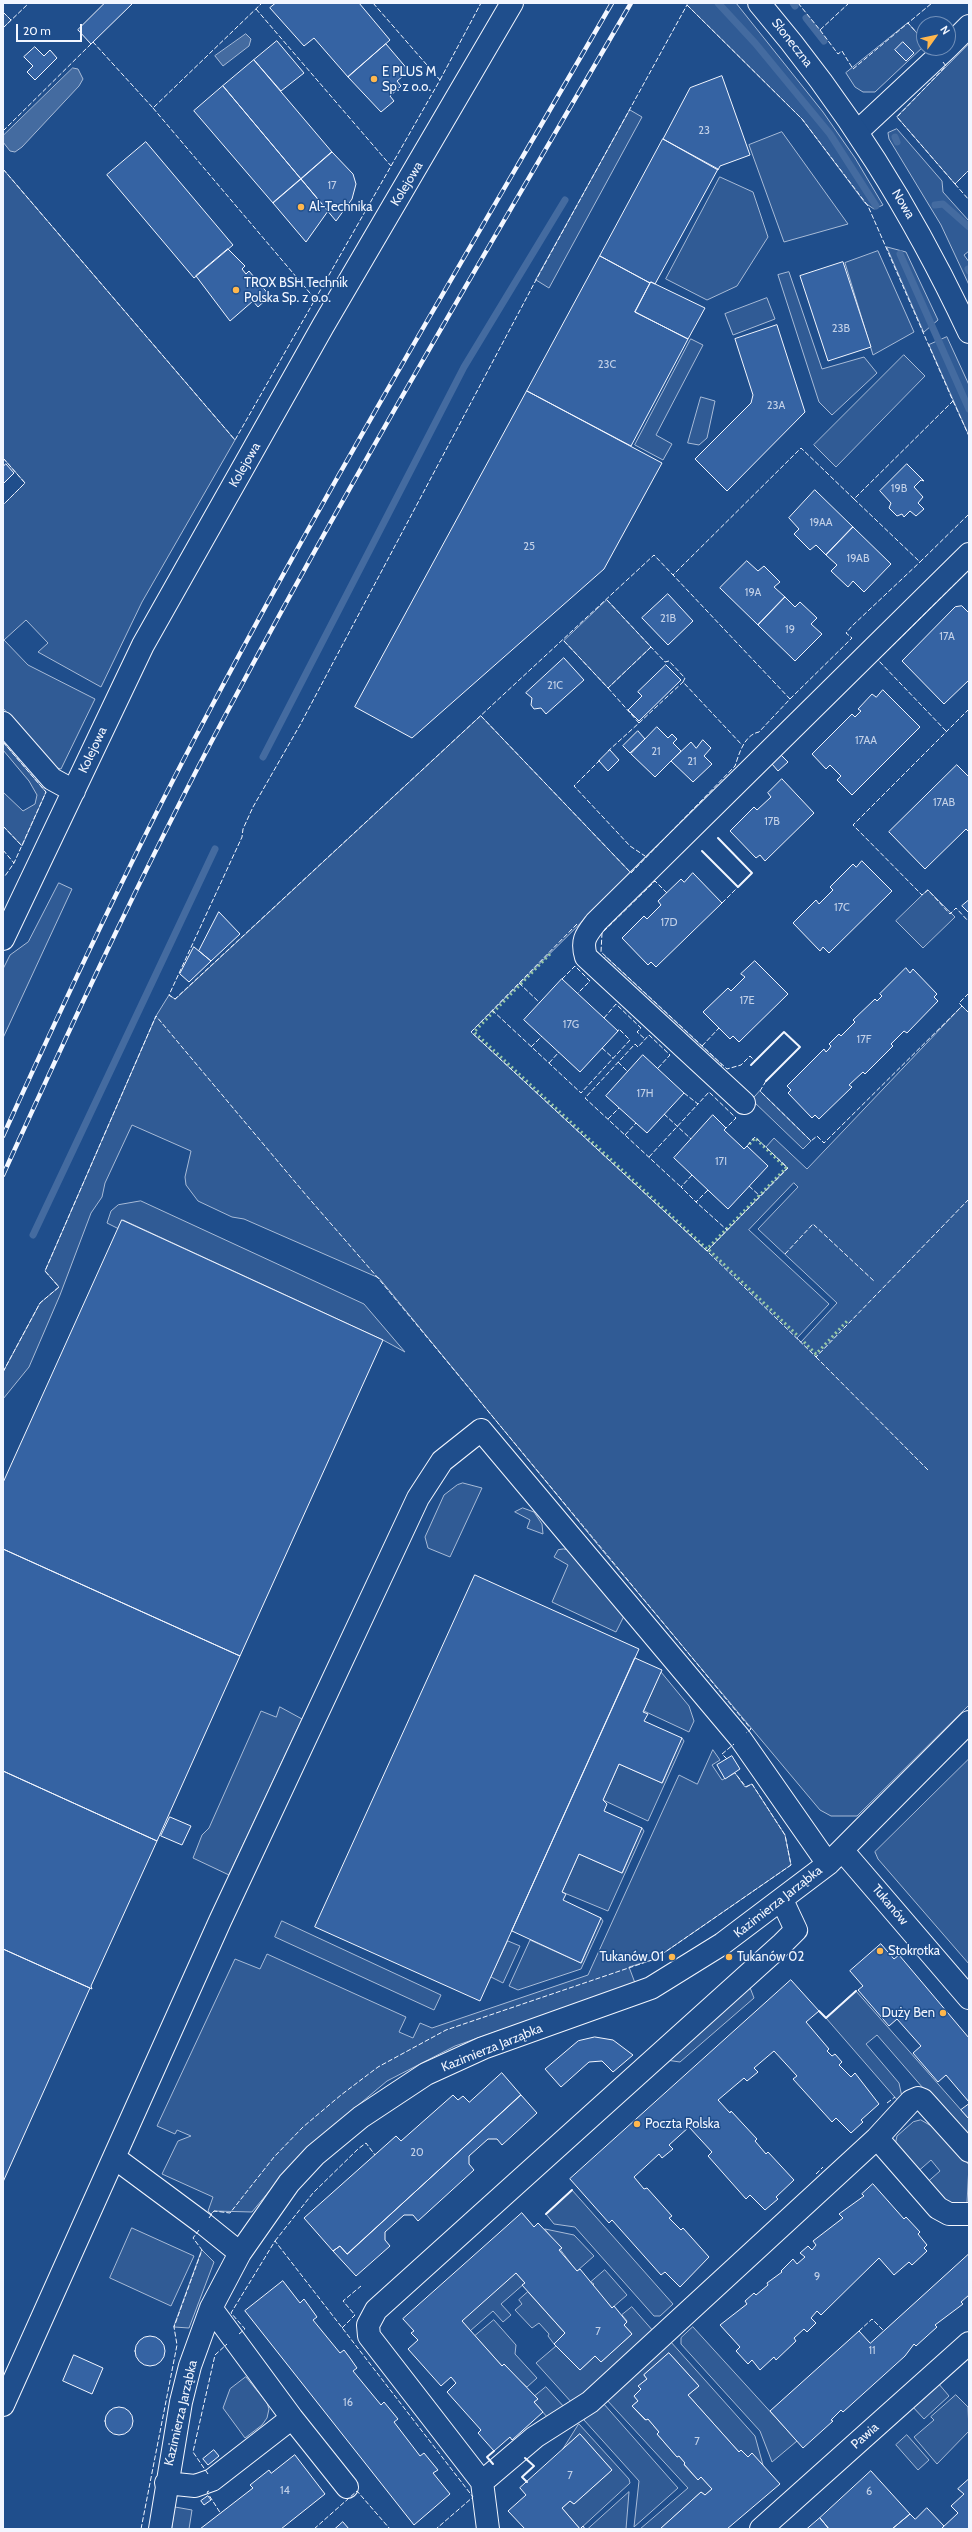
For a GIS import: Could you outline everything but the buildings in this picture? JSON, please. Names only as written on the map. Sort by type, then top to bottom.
[{"type":"street","name":"Kolejowa","points":[[3,939],[144,645],[323,326],[512,3]]},
{"type":"street","name":"Słoneczna","points":[[759,3],[823,84]]},
{"type":"street","points":[[956,38],[969,26]]},
{"type":"street","points":[[858,131],[937,56]]},
{"type":"street","name":"Nowa","points":[[823,84],[858,131],[923,238],[969,332]]},
{"type":"street","points":[[744,1103],[586,957],[582,943],[584,937],[596,922],[969,554]]},
{"type":"street","points":[[3,723],[52,779],[74,791]]},
{"type":"street","name":"Tukanów","points":[[115,2158],[223,1914],[418,1498],[442,1461],[481,1430],[740,1738],[835,1857],[969,1998]]},
{"type":"street","name":"Kazimierza Jarząbka","points":[[160,2529],[166,2483],[184,2388],[211,2308],[240,2254],[289,2183],[315,2155],[361,2117],[426,2074],[483,2048],[651,1988],[722,1944],[782,1900],[835,1857],[969,1722]]},
{"type":"street","points":[[488,2529],[482,2482],[369,2336],[370,2319],[376,2310],[796,1930],[782,1900]]},
{"type":"street","points":[[482,2482],[535,2437],[590,2402],[877,2138],[911,2101],[918,2098],[923,2100],[969,2152]]},
{"type":"street","points":[[877,2138],[938,2208],[949,2214],[969,2214]]},
{"type":"street","points":[[3,2405],[115,2158],[204,2224],[240,2254]]},
{"type":"street","points":[[211,2308],[292,2418],[347,2487]]},
{"type":"street","name":"Pawia","points":[[761,2529],[969,2343]]},
{"type":"street","points":[[166,2483],[195,2486],[212,2480],[292,2418]]},
{"type":"shaded area","points":[[689,3],[736,3],[823,112],[855,158],[883,205],[874,209],[865,203],[802,119],[687,5]]},
{"type":"shaded area","points":[[3,12],[11,20],[3,28]]},
{"type":"shaded area","points":[[908,23],[916,32],[916,54],[875,92],[863,92],[855,87],[846,73]]},
{"type":"shaded area","points":[[246,34],[251,39],[249,46],[223,66],[215,56]]},
{"type":"shaded area","points":[[969,44],[969,170],[955,184],[897,117]]},
{"type":"shaded area","points":[[73,68],[78,69],[83,79],[79,86],[22,147],[15,152],[10,151],[3,142],[3,136]]},
{"type":"shaded area","points":[[630,110],[642,117],[549,288],[536,280]]},
{"type":"shaded area","points":[[897,129],[942,181],[943,192],[969,221],[969,251],[964,255],[969,262],[969,285],[941,225],[889,139],[888,133]]},
{"type":"shaded area","points":[[782,132],[848,224],[784,242],[749,145]]},
{"type":"shaded area","points":[[3,169],[235,440],[142,602],[101,687],[38,652],[48,643],[26,620],[4,640],[28,665],[95,699],[61,769],[53,767],[3,708],[3,505],[25,483],[3,458]]},
{"type":"shaded area","points":[[720,177],[753,192],[768,237],[737,286],[707,300],[666,279]]},
{"type":"shaded area","points":[[887,247],[906,252],[938,320],[924,332]]},
{"type":"shaded area","points":[[878,251],[914,332],[873,355],[845,263]]},
{"type":"shaded area","points":[[789,272],[822,369],[864,357],[877,373],[832,415],[819,402],[778,275]]},
{"type":"shaded area","points":[[767,298],[775,319],[733,335],[725,314]]},
{"type":"shaded area","points":[[947,337],[969,385],[969,436],[929,345]]},
{"type":"shaded area","points":[[691,339],[703,345],[656,435],[672,444],[663,460],[635,445]]},
{"type":"shaded area","points":[[904,355],[925,376],[836,467],[814,445]]},
{"type":"shaded area","points":[[701,397],[715,401],[707,438],[699,445],[688,443]]},
{"type":"shaded area","points":[[607,600],[651,647],[608,688],[564,641]]},
{"type":"shaded area","points":[[481,716],[631,873],[471,1032],[707,1251],[787,1168],[766,1147],[774,1138],[807,1169],[962,1006],[969,1013],[969,1705],[857,1816],[831,1816],[820,1810],[607,1556],[379,1278],[244,1219],[232,1217],[198,1201],[186,1185],[185,1177],[191,1151],[132,1125],[105,1183],[102,1197],[91,1213],[60,1295],[29,1367],[3,1399],[3,1372],[40,1303],[59,1287],[45,1271],[156,1016],[169,995],[175,999]],"holes":[[[794,1183],[798,1187],[758,1229],[837,1303],[801,1342],[797,1338],[829,1304],[749,1230]]]},
{"type":"shaded area","points":[[3,742],[46,792],[22,846],[3,826],[3,792],[23,811],[35,804],[37,795],[29,781],[3,750]]},
{"type":"shaded area","points":[[59,883],[72,889],[3,1038],[3,969],[10,955],[28,942]]},
{"type":"shaded area","points":[[928,890],[955,917],[923,948],[896,921]]},
{"type":"shaded area","points":[[606,957],[722,1065],[716,1072],[599,964]]},
{"type":"shaded area","points":[[760,1091],[811,1141],[803,1149],[752,1100]]},
{"type":"shaded area","points":[[141,1201],[364,1304],[405,1352],[383,1340],[123,1220],[119,1229],[107,1223],[111,1211],[118,1205]]},
{"type":"shaded area","points":[[463,1483],[482,1488],[450,1557],[428,1548],[425,1537],[444,1495],[457,1485]]},
{"type":"shaded area","points":[[523,1508],[534,1512],[542,1524],[543,1534],[527,1528],[530,1520],[515,1512]]},
{"type":"shaded area","points":[[558,1550],[570,1550],[624,1616],[616,1632],[552,1602],[568,1565],[554,1557]]},
{"type":"shaded area","points":[[661,1672],[689,1706],[694,1721],[689,1732],[644,1711]]},
{"type":"shaded area","points":[[280,1707],[302,1719],[229,1875],[193,1858],[202,1835],[209,1828],[261,1711],[276,1717]]},
{"type":"shaded area","points":[[682,1738],[684,1741],[648,1821],[603,1800],[619,1764],[662,1783]]},
{"type":"shaded area","points":[[713,1750],[720,1760],[712,1765],[722,1780],[735,1773],[745,1787],[752,1784],[785,1835],[791,1865],[655,1959],[629,1967],[635,1983],[455,2046],[387,2081],[313,2143],[285,2172],[252,2212],[214,2211],[211,2214],[208,2211],[213,2197],[162,2174],[178,2141],[191,2136],[177,2130],[175,2134],[157,2126],[235,1959],[260,1969],[267,1954],[406,2017],[399,2032],[413,2038],[420,2023],[432,2028],[588,1975],[679,1775],[697,1784]]},
{"type":"shaded area","points":[[969,1759],[969,1964],[878,1859],[875,1852]]},
{"type":"shaded area","points":[[642,1828],[644,1831],[608,1911],[562,1892],[579,1854],[622,1873]]},
{"type":"shaded area","points":[[601,1918],[603,1921],[581,1969],[518,1990],[509,1986],[530,1940],[581,1963]]},
{"type":"shaded area","points":[[282,1921],[441,1995],[434,2010],[275,1937]]},
{"type":"shaded area","points":[[508,1941],[520,1946],[503,1983],[491,1977]]},
{"type":"shaded area","points":[[749,1985],[754,1998],[680,2062],[666,2060]]},
{"type":"shaded area","points":[[856,1991],[969,2119],[969,2141],[877,2035],[866,2044],[899,2083],[902,2097],[899,2102],[826,2018]]},
{"type":"shaded area","points":[[921,2120],[940,2131],[969,2165],[967,2203],[950,2206],[924,2185],[940,2171],[931,2160],[915,2174],[895,2145],[897,2136],[913,2122]]},
{"type":"shaded area","points":[[572,2190],[673,2304],[660,2316],[654,2316],[575,2227],[554,2224],[546,2214]]},
{"type":"shaded area","points":[[132,2228],[194,2256],[171,2306],[110,2278]]},
{"type":"shaded area","points":[[545,2229],[574,2235],[594,2256],[577,2271]]},
{"type":"shaded area","points":[[202,2250],[214,2262],[189,2328],[174,2327]]},
{"type":"shaded area","points":[[605,2270],[627,2295],[612,2308],[592,2286],[594,2284],[591,2282]]},
{"type":"shaded area","points":[[516,2273],[525,2283],[501,2304],[511,2315],[503,2322],[493,2311],[470,2331],[462,2321]]},
{"type":"shaded area","points":[[528,2292],[565,2333],[554,2344],[548,2336],[549,2334],[539,2323],[532,2328],[515,2310],[522,2304],[519,2300]]},
{"type":"shaded area","points":[[632,2307],[654,2332],[573,2404],[536,2363],[556,2346],[580,2370],[595,2356],[601,2362],[632,2334],[624,2325],[627,2321],[622,2315]]},
{"type":"shaded area","points":[[494,2320],[516,2345],[515,2354],[537,2378],[527,2387],[502,2366],[475,2336]]},
{"type":"shaded area","points":[[693,2327],[797,2441],[772,2462],[760,2431],[681,2344],[681,2338]]},
{"type":"shaded area","points":[[670,2341],[755,2436],[763,2465],[748,2457],[741,2450],[739,2452],[688,2395],[699,2386],[669,2353],[644,2375],[647,2379],[639,2386],[641,2389],[634,2396],[638,2401],[632,2406],[645,2420],[648,2419],[659,2432],[657,2434],[677,2457],[679,2456],[685,2463],[684,2465],[698,2480],[701,2477],[712,2489],[705,2495],[701,2492],[660,2529],[640,2529],[688,2488],[606,2399]]},
{"type":"shaded area","points":[[246,2377],[267,2403],[269,2409],[267,2418],[262,2425],[245,2438],[223,2408],[230,2389]]},
{"type":"shaded area","points":[[938,2383],[949,2396],[924,2419],[912,2406]]},
{"type":"shaded area","points":[[546,2387],[565,2408],[548,2418],[534,2402],[538,2399],[535,2396]]},
{"type":"shaded area","points":[[956,2395],[968,2407],[969,2431],[937,2464],[914,2437],[934,2420],[931,2417]]},
{"type":"shaded area","points":[[603,2403],[678,2488],[634,2527],[639,2481],[584,2420]]},
{"type":"shaded area","points":[[579,2424],[629,2479],[630,2483],[580,2529],[562,2508],[570,2501],[574,2504],[612,2470],[580,2434],[563,2449]]},
{"type":"shaded area","points":[[907,2435],[929,2460],[918,2470],[896,2445]]},
{"type":"shaded area","points":[[629,2492],[626,2529],[588,2529]]},
{"type":"shaded area","points":[[175,2507],[192,2510],[189,2529],[172,2529]]},
{"type":"waterway","points":[[718,3],[755,43],[830,134],[876,206]]},
{"type":"waterway","points":[[806,18],[824,41]]},
{"type":"waterway","points":[[895,137],[897,142]]},
{"type":"waterway","points":[[263,757],[464,367],[565,200]]},
{"type":"waterway","points":[[935,205],[943,204],[969,227]]},
{"type":"waterway","points":[[900,254],[969,409]]},
{"type":"waterway","points":[[33,1235],[215,849]]},
{"type":"railway","points":[[3,1136],[76,978],[152,820],[206,717],[355,447],[612,3]]},
{"type":"railway","points":[[3,1175],[117,929],[177,808],[240,688],[383,429],[631,3]]},
{"type":"hedge","points":[[550,954],[474,1032],[707,1249],[786,1168],[755,1138],[748,1146]]},
{"type":"hedge","points":[[709,1250],[797,1335]]},
{"type":"hedge","points":[[804,1342],[816,1354],[849,1319]]},
{"type":"fence","points":[[3,28],[29,3]]},
{"type":"fence","points":[[3,131],[93,42],[153,108],[262,3]]},
{"type":"fence","points":[[3,169],[235,440],[440,80],[373,3]]},
{"type":"fence","points":[[440,80],[481,3]]},
{"type":"fence","points":[[798,3],[820,30],[849,3]]},
{"type":"fence","points":[[916,16],[932,3]]},
{"type":"fence","points":[[687,5],[802,119],[868,206],[953,401],[854,499],[801,448],[673,575],[654,555],[175,999],[169,995],[242,837],[243,829],[253,807],[300,725],[536,280],[687,5]]},
{"type":"fence","points":[[256,9],[391,166]]},
{"type":"fence","points":[[3,12],[11,20]]},
{"type":"fence","points":[[916,16],[908,23],[916,32]]},
{"type":"fence","points":[[820,30],[838,54],[842,51],[853,69],[908,23]]},
{"type":"fence","points":[[943,62],[946,66],[897,117],[955,184],[969,170]]},
{"type":"fence","points":[[153,108],[315,299]]},
{"type":"fence","points":[[955,184],[969,200]]},
{"type":"fence","points":[[953,401],[969,436]]},
{"type":"fence","points":[[3,458],[25,483],[3,505]]},
{"type":"fence","points":[[854,499],[920,562],[969,514]]},
{"type":"fence","points":[[790,699],[852,638],[846,633],[852,626],[920,562]]},
{"type":"fence","points":[[946,731],[878,660],[969,570]]},
{"type":"fence","points":[[481,716],[631,873],[735,766],[740,751],[749,737],[759,732],[790,699],[673,575]]},
{"type":"fence","points":[[607,600],[665,662],[669,661],[685,678],[683,682],[742,745]]},
{"type":"fence","points":[[564,641],[608,688],[651,647]]},
{"type":"fence","points":[[639,723],[683,682]]},
{"type":"fence","points":[[608,688],[639,723],[608,751]]},
{"type":"fence","points":[[969,709],[853,825],[922,895],[928,890],[950,914],[956,908],[969,922]]},
{"type":"fence","points":[[3,742],[46,792],[14,863],[5,876],[3,874]]},
{"type":"fence","points":[[600,760],[574,786],[630,846],[645,856]]},
{"type":"fence","points":[[3,826],[22,846]]},
{"type":"fence","points":[[3,850],[14,863]]},
{"type":"fence","points":[[667,893],[655,881],[602,933],[601,952],[727,1069],[741,1065],[750,1056],[755,1061]]},
{"type":"fence","points":[[722,903],[738,887]]},
{"type":"fence","points":[[577,924],[471,1032],[707,1251],[816,1357],[969,1199]]},
{"type":"fence","points":[[562,979],[575,966],[590,981],[578,993]]},
{"type":"fence","points":[[519,983],[540,1003]]},
{"type":"fence","points":[[766,1081],[760,1091],[811,1141],[817,1136],[824,1143],[962,1006],[959,1003],[969,993]]},
{"type":"fence","points":[[604,1018],[616,1004],[641,1028],[637,1032],[645,1039]]},
{"type":"fence","points":[[961,1005],[969,1013]]},
{"type":"fence","points":[[492,1010],[581,1093],[630,1040],[619,1029],[618,1031]]},
{"type":"fence","points":[[3,1372],[40,1303],[59,1287],[45,1271],[156,1016],[306,1195],[378,1278],[751,1729],[746,1733]]},
{"type":"fence","points":[[702,1046],[719,1028]]},
{"type":"fence","points":[[658,1068],[670,1055],[649,1035],[638,1047],[635,1044],[585,1098],[681,1187]]},
{"type":"fence","points":[[531,1047],[542,1036]]},
{"type":"fence","points":[[602,1048],[613,1058]]},
{"type":"fence","points":[[549,1063],[559,1052]]},
{"type":"fence","points":[[618,1062],[628,1072]]},
{"type":"fence","points":[[684,1093],[698,1104],[709,1092],[736,1118],[726,1128]]},
{"type":"fence","points":[[649,1157],[698,1104]]},
{"type":"fence","points":[[608,1119],[619,1108]]},
{"type":"fence","points":[[664,1114],[691,1139]]},
{"type":"fence","points":[[625,1135],[636,1123]]},
{"type":"fence","points":[[707,1251],[788,1168],[755,1137],[747,1146]]},
{"type":"fence","points":[[692,1175],[681,1187],[696,1202]]},
{"type":"fence","points":[[749,1186],[760,1196]]},
{"type":"fence","points":[[708,1190],[696,1202],[727,1230]]},
{"type":"fence","points":[[785,1254],[813,1224],[875,1282]]},
{"type":"fence","points":[[816,1357],[929,1471]]},
{"type":"fence","points":[[727,1759],[722,1754],[734,1744]]},
{"type":"fence","points":[[209,2218],[214,2211],[230,2213],[274,2157],[303,2127],[341,2095],[378,2067],[446,2030],[655,1959],[791,1865],[785,1835],[752,1784],[746,1787],[735,1773]]},
{"type":"fence","points":[[887,2103],[895,2097]]},
{"type":"fence","points":[[275,2241],[313,2193],[358,2149],[366,2143],[375,2155]]},
{"type":"fence","points":[[816,2174],[823,2167]]},
{"type":"fence","points":[[141,2529],[177,2345],[174,2327],[202,2250],[193,2238],[199,2230]]},
{"type":"fence","points":[[239,2334],[245,2329],[231,2313],[275,2241],[473,2497],[436,2529]]},
{"type":"fence","points":[[342,2328],[355,2315],[343,2301],[361,2286]]},
{"type":"fence","points":[[859,2331],[872,2319],[884,2331]]},
{"type":"fence","points":[[208,2474],[193,2452],[215,2355],[227,2344]]},
{"type":"fence","points":[[209,2491],[207,2492],[221,2514]]},
{"type":"fence","points":[[314,2529],[357,2491],[390,2529]]},
{"type":"wall","points":[[702,851],[738,887],[752,873],[718,838]]},
{"type":"wall","points":[[751,1065],[784,1032],[800,1047],[766,1081]]},
{"type":"wall","points":[[819,2011],[826,2018],[856,1991]]},
{"type":"wall","points":[[546,2214],[572,2190]]},
{"type":"wall","points":[[493,2464],[487,2457],[494,2451]]},
{"type":"wall","points":[[525,2458],[534,2466],[522,2477],[527,2482]]},
{"type":"place","name":"E PLUS M Sp. z o.o.","points":[[374,79]]},
{"type":"place","name":"Al-Technika","points":[[301,207]]},
{"type":"place","name":"TROX BSH Technik Polska Sp. z o.o.","points":[[236,290]]},
{"type":"place","name":"Stokrotka","points":[[880,1951]]},
{"type":"place","name":"Tukanów 01","points":[[672,1957]]},
{"type":"place","name":"Tukanów 02","points":[[729,1957]]},
{"type":"place","name":"Duży Ben","points":[[943,2013]]},
{"type":"place","name":"Poczta Polska","points":[[637,2124]]}]
